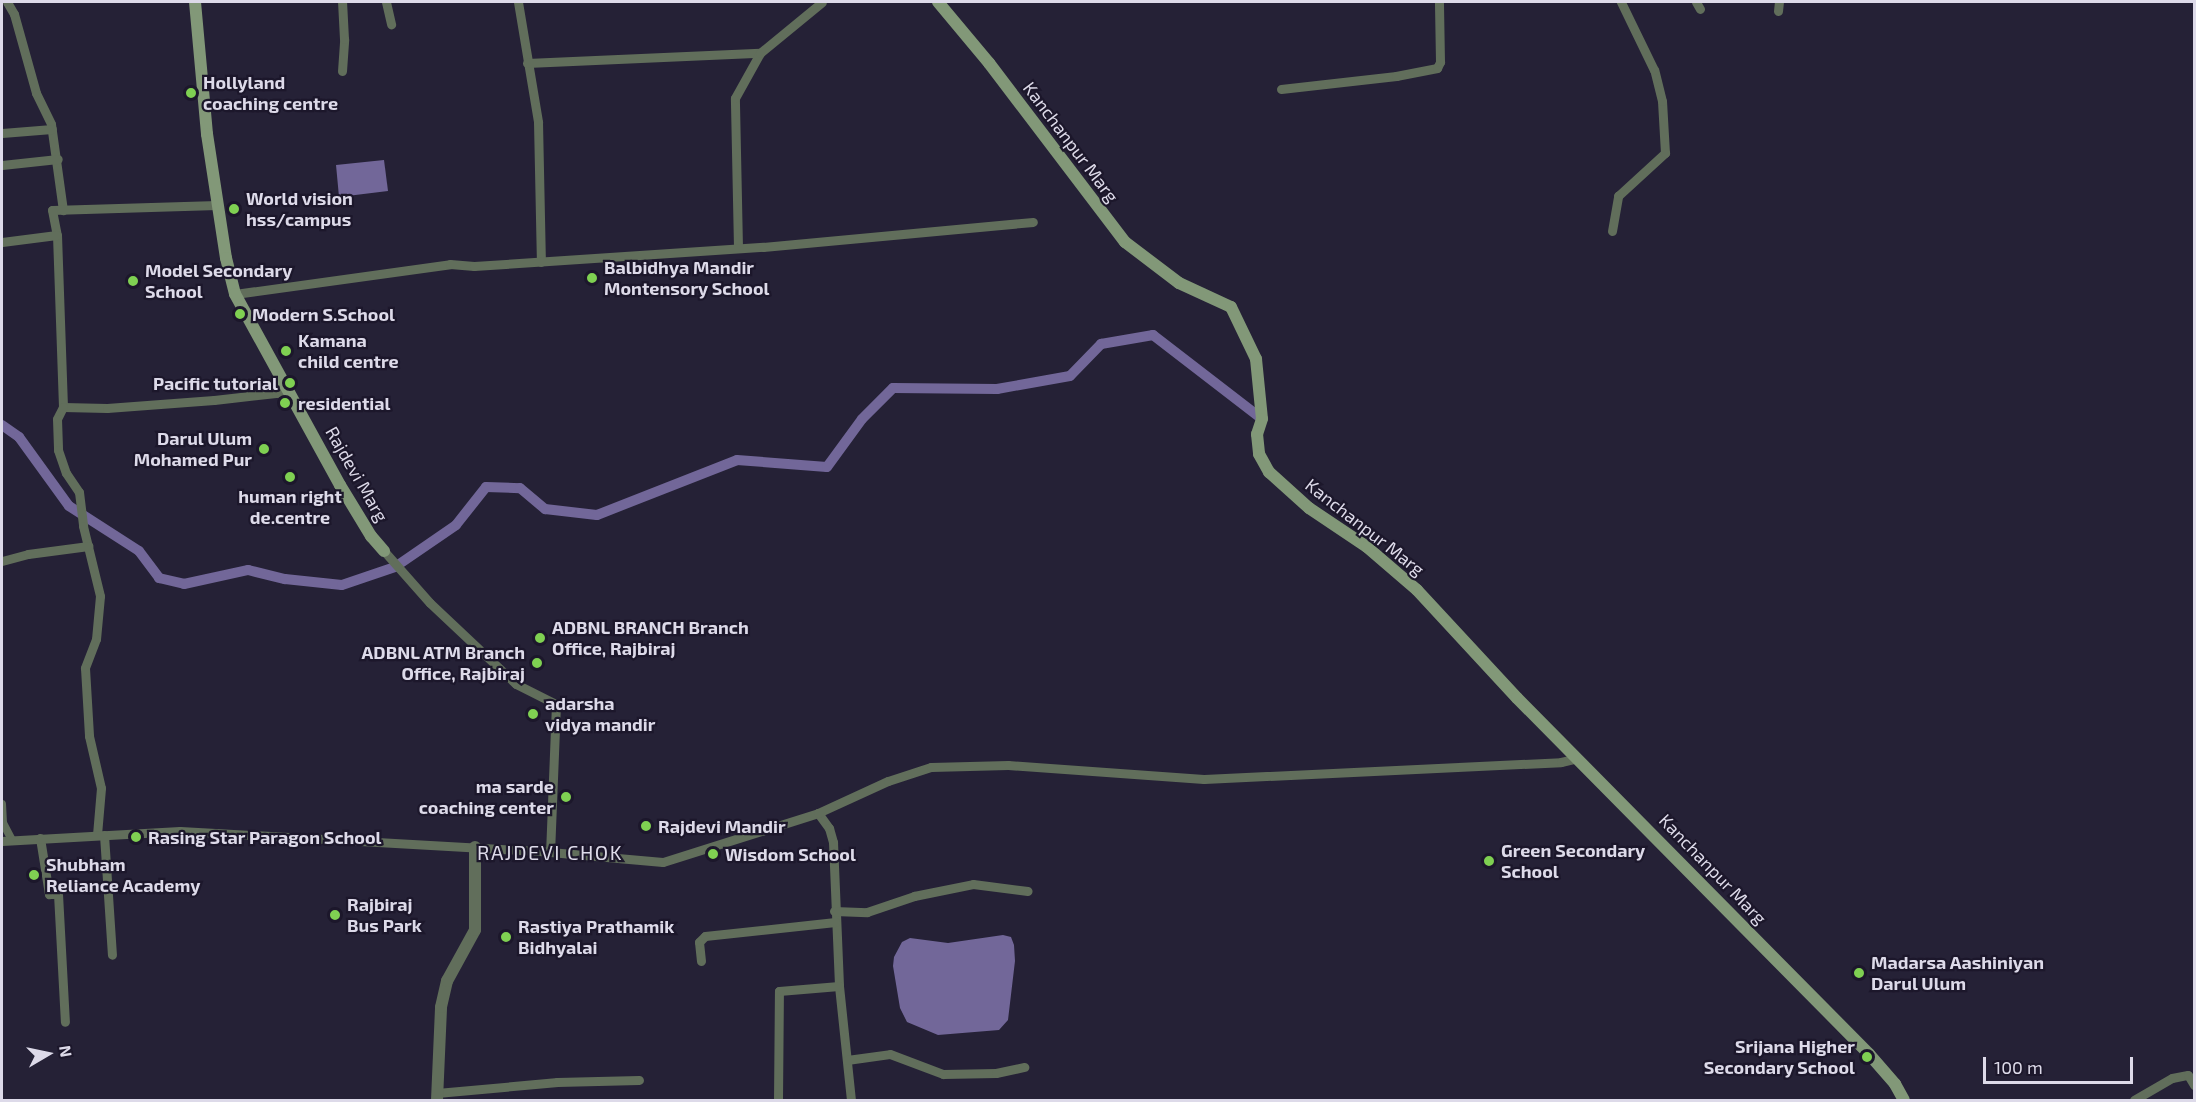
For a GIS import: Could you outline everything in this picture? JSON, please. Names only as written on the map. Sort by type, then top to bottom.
[{"type":"main road","name":"Rajdevi Marg","points":[[195,2],[217,205],[235,294],[340,485],[370,536],[384,551]]},
{"type":"main road","name":"Kanchanpur Marg","points":[[938,2],[989,63],[1125,242],[1179,283],[1232,307],[1256,359],[1263,419],[1257,434],[1259,454],[1269,472],[1309,508],[1367,547],[1417,590],[1517,698],[1869,1054],[1895,1084],[1904,1101]]},
{"type":"street","points":[[7,2],[14,14],[36,93],[52,129],[58,159],[63,210]]},
{"type":"street","points":[[342,2],[344,39],[342,71]]},
{"type":"street","points":[[386,2],[391,24]]},
{"type":"street","points":[[518,2],[538,122],[540,262]]},
{"type":"street","points":[[738,247],[735,98],[760,53],[822,2]]},
{"type":"street","points":[[1281,89],[1396,76],[1437,68],[1440,62],[1439,2]]},
{"type":"street","points":[[1612,231],[1618,195],[1665,153],[1662,101],[1654,70],[1621,2]]},
{"type":"street","points":[[527,63],[760,53]]},
{"type":"street","points":[[2,134],[52,129]]},
{"type":"street","points":[[2,165],[58,159]]},
{"type":"street","points":[[112,955],[100,835],[101,788],[89,736],[85,668],[96,639],[100,596],[83,526],[79,492],[66,473],[58,450],[57,418],[63,407],[57,235],[52,210],[217,205]]},
{"type":"street","points":[[235,294],[450,264],[474,266],[763,247],[1033,222]]},
{"type":"street","points":[[2,242],[57,235]]},
{"type":"street","points":[[63,407],[107,408],[214,400],[276,393],[287,389]]},
{"type":"street","points":[[2,561],[28,554],[88,546]]},
{"type":"street","points":[[384,551],[430,603],[516,684],[556,704],[550,852]]},
{"type":"street","points":[[2,841],[180,831],[475,847],[663,862],[818,813],[888,782],[931,767],[1008,765],[1203,779],[1561,762],[1578,758]]},
{"type":"street","points":[[2,804],[3,823],[12,840]]},
{"type":"street","points":[[818,813],[829,828],[833,842],[838,986],[851,1101]]},
{"type":"street","points":[[40,838],[49,894],[58,894],[65,1022]]},
{"type":"street","points":[[475,847],[475,930],[447,981],[441,1007],[437,1097],[469,1090],[557,1082],[639,1080]]},
{"type":"street","points":[[834,911],[867,912],[914,896],[973,884],[1028,891]]},
{"type":"street","points":[[701,961],[699,942],[705,936],[835,922]]},
{"type":"street","points":[[778,1101],[779,991],[838,986]]},
{"type":"street","points":[[847,1060],[890,1054],[943,1074],[996,1073],[1024,1067]]},
{"type":"street","points":[[2134,1101],[2172,1078],[2188,1075],[2194,1085]]},
{"type":"street","points":[[469,1090],[471,1101]]},
{"type":"shaded area","points":[[384,160],[388,191],[339,197],[336,165]]},
{"type":"shaded area","points":[[1003,935],[1011,937],[1015,961],[1008,1020],[999,1030],[938,1035],[907,1022],[900,1008],[893,966],[894,957],[902,942],[910,938],[948,943]]},
{"type":"waterway","points":[[2,425],[19,437],[69,506],[139,551],[159,578],[184,584],[248,570],[285,579],[342,585],[395,567],[456,525],[486,487],[520,488],[545,509],[597,515],[737,460],[827,467],[862,419],[893,388],[997,389],[1070,376],[1101,344],[1153,335],[1262,419]]},
{"type":"place","name":"Hollyland coaching centre","points":[[191,93]]},
{"type":"place","name":"World vision hss/campus","points":[[234,209]]},
{"type":"place","name":"Balbidhya Mandir Montensory School","points":[[592,278]]},
{"type":"place","name":"Model Secondary School","points":[[133,281]]},
{"type":"place","name":"Modern S.School","points":[[240,314]]},
{"type":"place","name":"Kamana child centre","points":[[286,351]]},
{"type":"place","name":"Pacific tutorial","points":[[290,383]]},
{"type":"place","name":"residential","points":[[285,403]]},
{"type":"place","name":"Darul Ulum Mohamed Pur","points":[[264,449]]},
{"type":"place","name":"human right de.centre","points":[[290,477]]},
{"type":"place","name":"ADBNL BRANCH Branch Office, Rajbiraj","points":[[540,638]]},
{"type":"place","name":"ADBNL ATM Branch Office, Rajbiraj","points":[[537,663]]},
{"type":"place","name":"adarsha vidya mandir","points":[[533,714]]},
{"type":"place","name":"ma sarde coaching center","points":[[566,797]]},
{"type":"place","name":"Rajdevi Mandir","points":[[646,826]]},
{"type":"place","name":"Rasing Star Paragon School","points":[[136,837]]},
{"type":"place","name":"Wisdom School","points":[[713,854]]},
{"type":"place","name":"Green Secondary School","points":[[1489,861]]},
{"type":"place","name":"Shubham Reliance Academy","points":[[34,875]]},
{"type":"place","name":"Rajbiraj Bus Park","points":[[335,915]]},
{"type":"place","name":"Rastiya Prathamik Bidhyalai","points":[[506,937]]},
{"type":"place","name":"Madarsa Aashiniyan Darul Ulum","points":[[1859,973]]},
{"type":"place","name":"Srijana Higher Secondary School","points":[[1867,1057]]},
{"type":"district","name":"RAJDEVI CHOK","points":[[550,852]]}]
